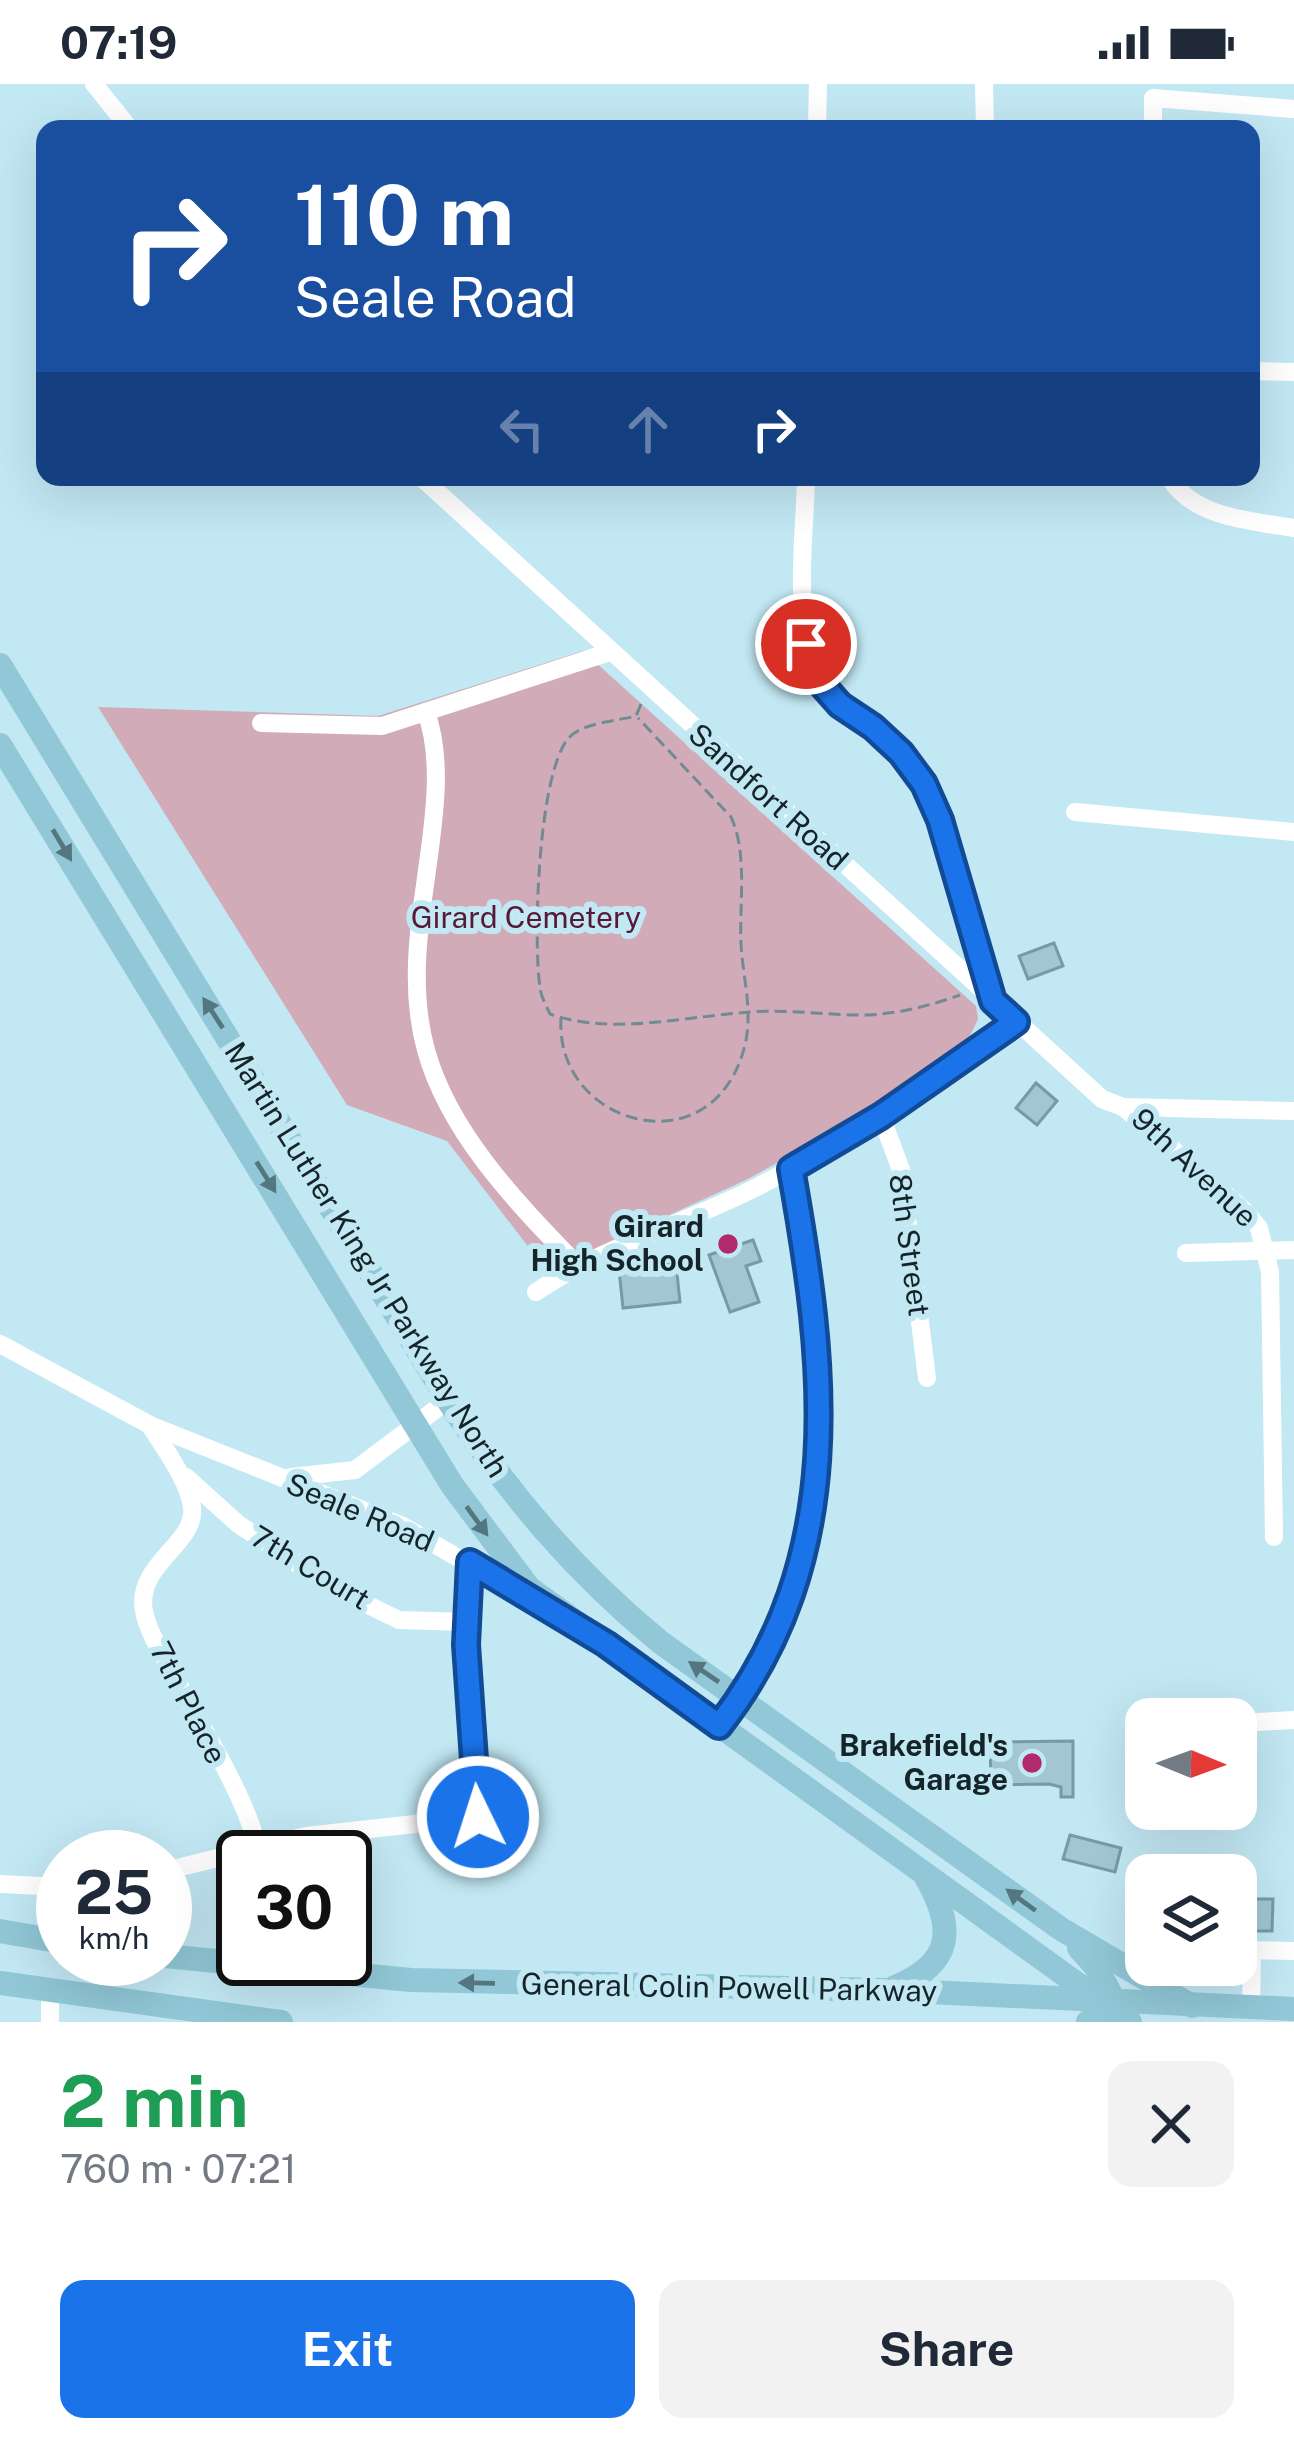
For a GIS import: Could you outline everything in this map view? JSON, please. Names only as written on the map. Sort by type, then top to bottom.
[{"type":"main road","name":"Martin Luther King Jr Parkway North","points":[[0,665],[448,1400],[501,1480],[575,1567],[660,1642],[1061,1929],[1192,2006]]},
{"type":"main road","name":"Martin Luther King Jr Parkway North","points":[[0,745],[452,1485],[529,1588],[1057,1966],[1109,2012]]},
{"type":"main road","points":[[886,1990],[919,1977],[940,1956],[946,1933],[939,1899],[913,1864],[924,1830]]},
{"type":"main road","points":[[1061,1929],[1096,1966],[1109,2012]]},
{"type":"main road","points":[[0,1931],[36,1937]]},
{"type":"main road","name":"General Colin Powell Parkway","points":[[372,1973],[469,1983],[886,1990],[1109,2012],[1192,2006],[1294,2009]]},
{"type":"main road","points":[[0,1983],[281,2022]]},
{"type":"street","points":[[121,84],[99,90],[123,120]]},
{"type":"street","points":[[817,120],[818,84]]},
{"type":"street","points":[[984,84],[985,120]]},
{"type":"street","points":[[1154,120],[1154,98],[1294,109]]},
{"type":"street","points":[[1260,371],[1294,372]]},
{"type":"street","name":"Sandfort Road","points":[[431,486],[1088,1088],[1123,1107]]},
{"type":"street","points":[[806,486],[806,644],[817,679],[840,705],[901,753],[924,784],[940,820],[986,995]]},
{"type":"street","points":[[1174,486],[1207,510],[1294,528]]},
{"type":"street","points":[[261,723],[382,726],[610,652]]},
{"type":"street","points":[[426,712],[434,733],[432,817],[417,939],[426,1050],[443,1094],[479,1152],[578,1266]]},
{"type":"street","points":[[1075,812],[1294,832]]},
{"type":"street","points":[[536,1292],[578,1266],[791,1169],[881,1116],[1016,1022]]},
{"type":"street","name":"9th Avenue","points":[[1123,1107],[1294,1111]]},
{"type":"street","name":"9th Avenue","points":[[1123,1107],[1244,1210],[1267,1248]]},
{"type":"street","name":"8th Street","points":[[881,1116],[901,1170],[927,1378]]},
{"type":"street","points":[[719,1726],[741,1697],[791,1594],[818,1483],[814,1330],[791,1169]]},
{"type":"street","points":[[1267,1248],[1284,1412],[1274,1537]]},
{"type":"street","points":[[1186,1253],[1294,1250]]},
{"type":"street","name":"Seale Road","points":[[0,1344],[150,1425],[403,1526],[582,1629]]},
{"type":"street","name":"Seale Road","points":[[262,1472],[300,1478],[355,1470],[448,1400]]},
{"type":"street","name":"7th Place","points":[[150,1425],[189,1493],[193,1513],[190,1524],[156,1564],[143,1593],[144,1611],[248,1830]]},
{"type":"street","name":"7th Court","points":[[173,1466],[238,1524],[334,1589],[398,1620],[467,1622]]},
{"type":"street","points":[[360,1830],[478,1817],[467,1622],[470,1562]]},
{"type":"street","points":[[1257,1722],[1294,1720]]},
{"type":"street","points":[[0,1884],[36,1886]]},
{"type":"street","points":[[1257,1950],[1294,1951]]},
{"type":"street","points":[[1248,1986],[1251,2008]]},
{"type":"street","points":[[50,1991],[50,2022]]},
{"type":"path","points":[[636,716],[648,688]]},
{"type":"path","points":[[636,716],[578,730],[567,739],[557,763],[546,812],[538,954],[540,994],[550,1014],[572,1022],[666,1021],[750,1012],[898,1012],[986,995]]},
{"type":"path","points":[[560,1018],[564,1057],[587,1090],[632,1118],[661,1123],[684,1120],[713,1106],[744,1048],[750,1012],[741,950],[740,837],[718,802],[636,716]]},
{"type":"green space","name":"Girard Cemetery","points":[[583,651],[976,1006],[978,1019],[967,1042],[871,1111],[748,1179],[547,1271],[447,1141],[347,1105],[98,707],[378,716]]},
{"type":"building","points":[[1054,943],[1063,966],[1028,979],[1019,956]]},
{"type":"building","points":[[1036,1083],[1057,1101],[1037,1125],[1016,1108]]},
{"type":"building","points":[[753,1240],[761,1261],[746,1266],[759,1302],[730,1312],[709,1255]]},
{"type":"building","points":[[676,1264],[680,1302],[623,1308],[619,1270]]},
{"type":"building","name":"Brakefield's Garage","points":[[1073,1741],[1073,1797],[1061,1797],[1061,1787],[1049,1784],[991,1785],[990,1742]]},
{"type":"building","points":[[1070,1835],[1121,1848],[1115,1872],[1063,1859]]},
{"type":"building","points":[[1257,1899],[1273,1899],[1272,1931],[1257,1931]]},
{"type":"place","name":"Girard High School","points":[[728,1244]]},
{"type":"place","name":"Brakefield's Garage","points":[[1032,1763]]},
{"type":"route","points":[[478,1817],[466,1645],[470,1562],[606,1644],[719,1726],[741,1697],[791,1594],[818,1483],[814,1330],[791,1169],[881,1116],[1016,1022],[993,1001],[940,820],[924,784],[901,753],[840,705],[817,679],[806,644]]}]
